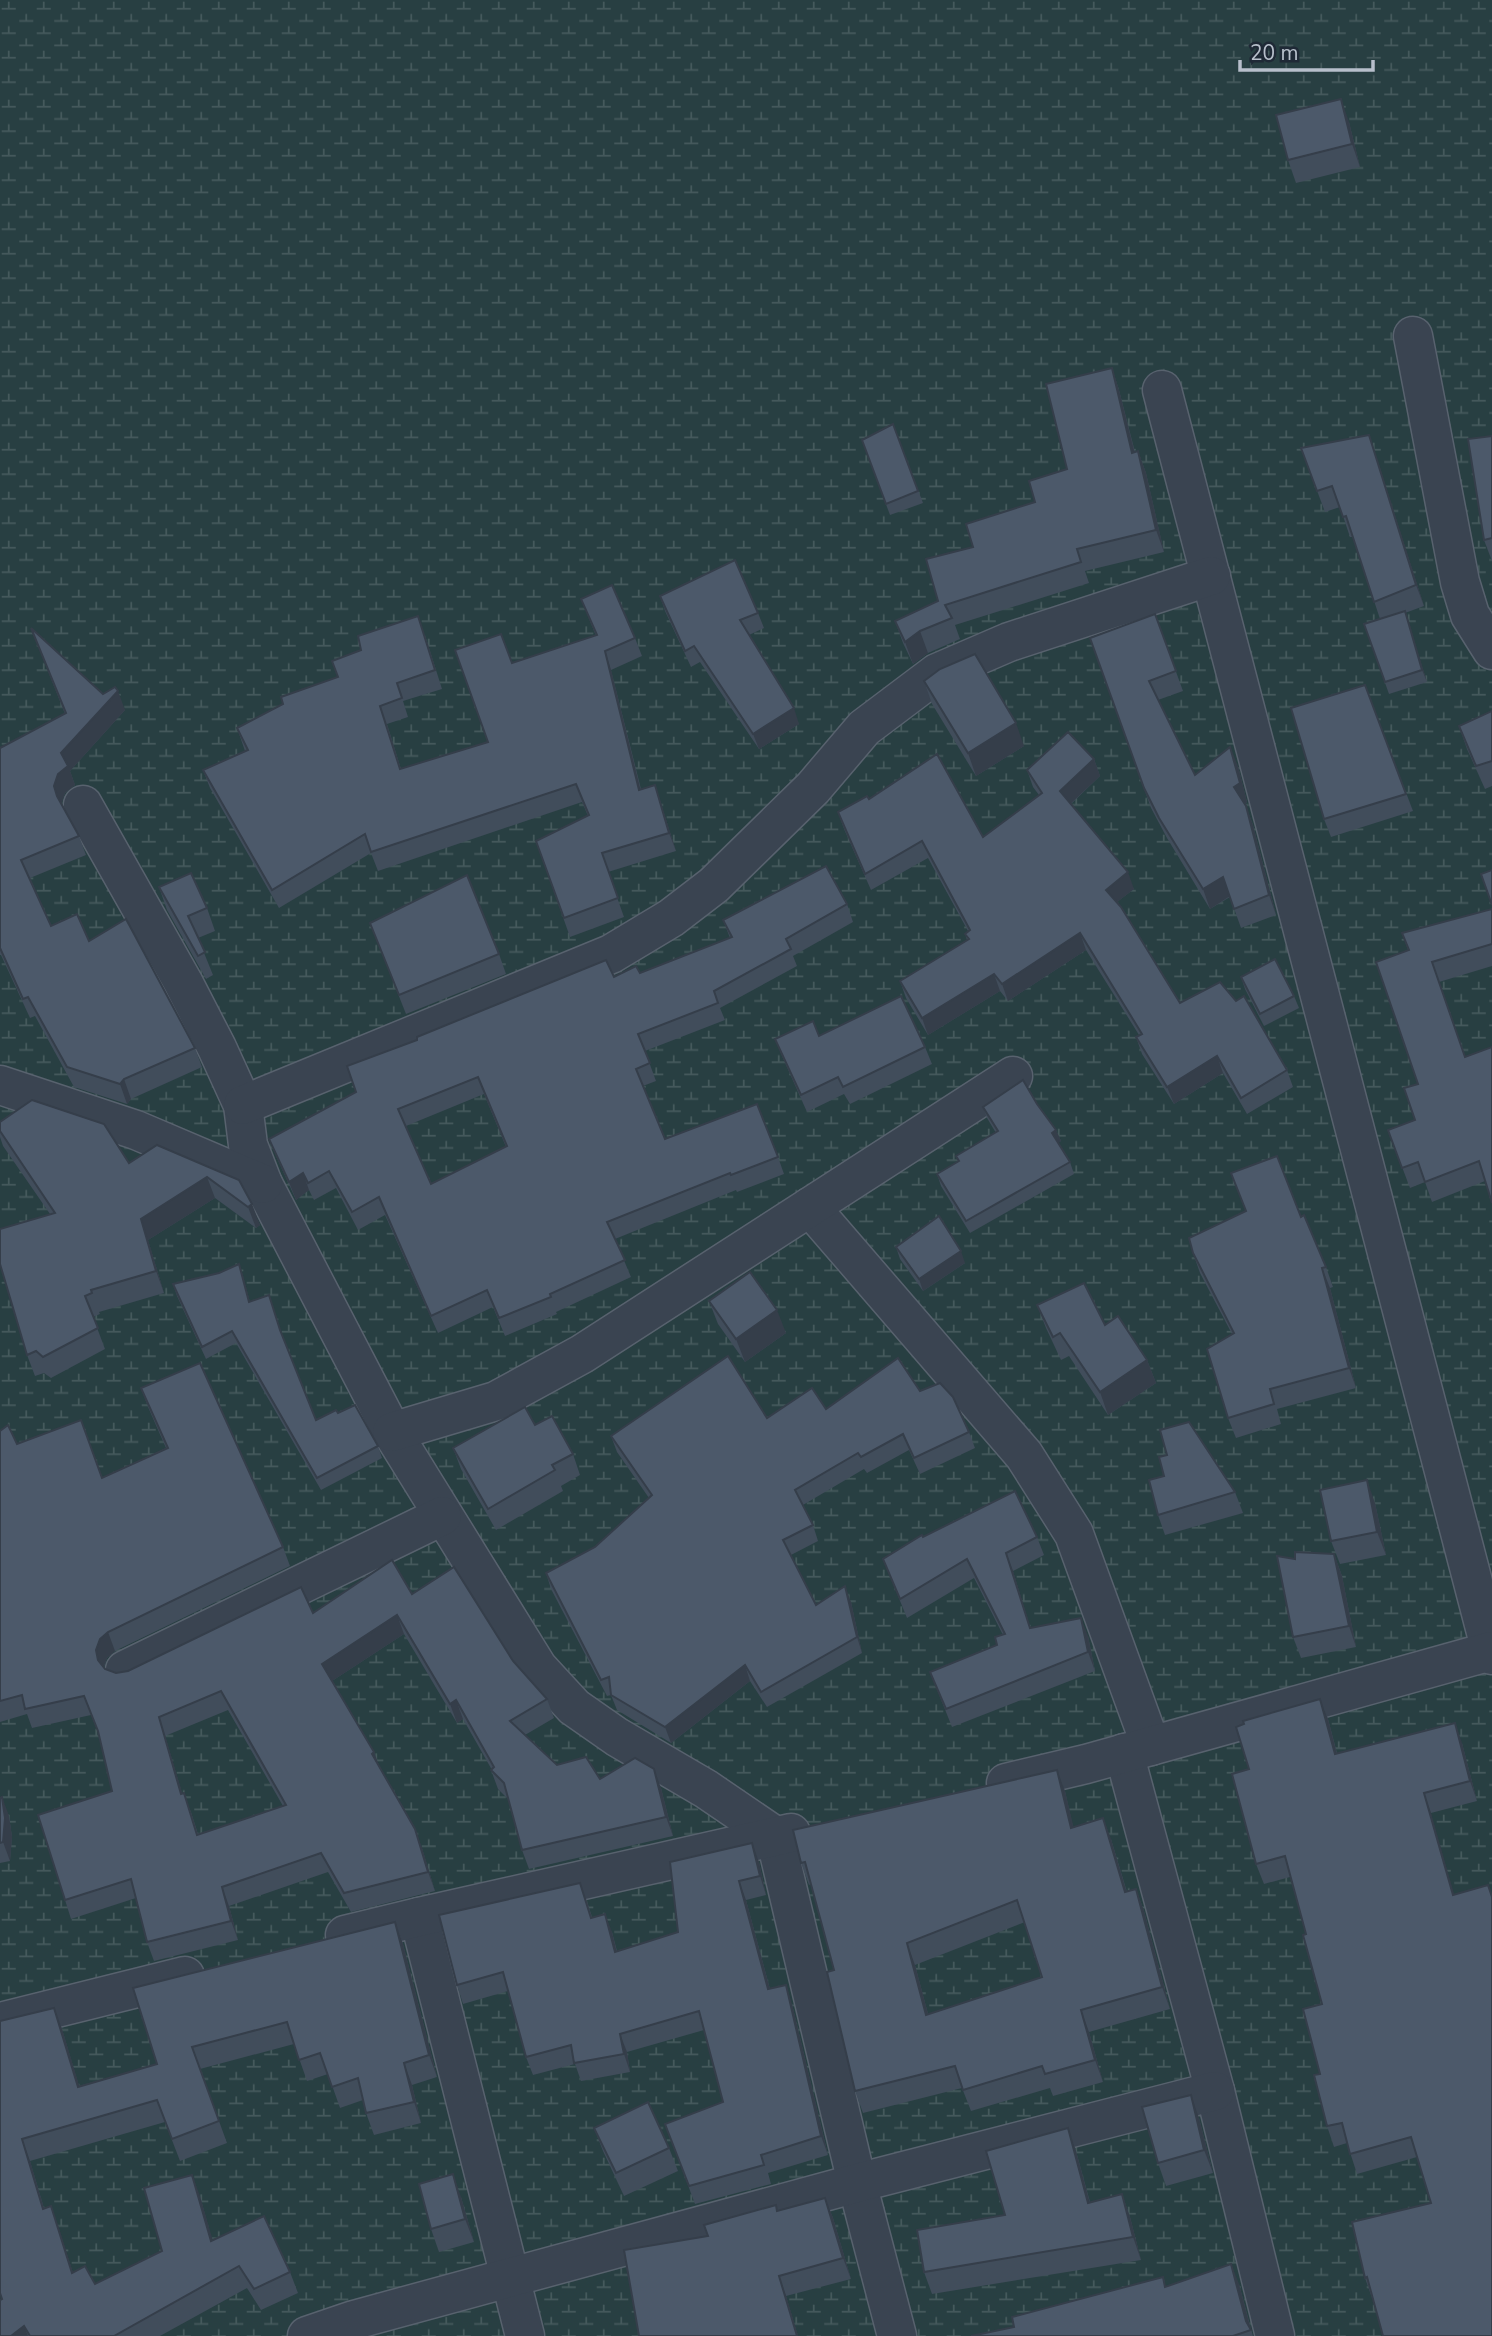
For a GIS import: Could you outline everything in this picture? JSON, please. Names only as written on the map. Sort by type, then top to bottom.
[{"type":"street","points":[[1413,336],[1460,582],[1470,615],[1492,650]]},
{"type":"street","points":[[978,1789],[1138,1750],[1491,1653],[1484,1594],[1162,390]]},
{"type":"street","points":[[243,1105],[611,954],[671,918],[714,885],[813,788],[864,728],[937,673],[1009,642],[1211,576]]},
{"type":"street","points":[[83,805],[183,982],[243,1105],[248,1145],[263,1184],[392,1432],[538,1668],[575,1707],[617,1737],[706,1788],[775,1836],[857,2183],[897,2336]]},
{"type":"street","points":[[392,1432],[496,1401],[582,1354],[1013,1076]]},
{"type":"street","points":[[0,1085],[136,1130],[263,1184]]},
{"type":"street","points":[[810,1207],[1024,1455],[1074,1534],[1138,1750],[1215,2091],[1275,2336]]},
{"type":"street","points":[[125,1670],[442,1516]]},
{"type":"street","points":[[315,1943],[830,1824]]},
{"type":"street","points":[[419,1917],[525,2336]]},
{"type":"street","points":[[0,2022],[212,1969]]},
{"type":"street","points":[[307,2336],[354,2320],[857,2183],[1215,2091]]},
{"type":"green space","points":[[0,0],[1492,0],[1492,2336],[0,2336]]},
{"type":"building","points":[[1341,99],[1352,144],[1288,160],[1276,115]]},
{"type":"building","points":[[1112,368],[1132,453],[1138,451],[1156,530],[1077,549],[1081,562],[945,605],[952,618],[920,631],[905,642],[895,621],[938,601],[926,559],[973,547],[966,524],[1035,502],[1029,481],[1067,469],[1046,384]]},
{"type":"building","points":[[893,424],[918,491],[886,504],[862,440]]},
{"type":"building","points":[[1369,435],[1416,585],[1374,602],[1346,516],[1343,517],[1332,486],[1317,491],[1301,448]]},
{"type":"building","points":[[1492,436],[1492,538],[1484,540],[1468,439]]},
{"type":"building","points":[[735,560],[758,613],[740,620],[794,708],[753,734],[694,646],[685,651],[660,596]]},
{"type":"building","points":[[612,585],[635,638],[605,651],[639,790],[655,785],[669,833],[602,853],[618,898],[564,918],[536,841],[589,815],[576,784],[371,852],[365,834],[272,890],[203,770],[248,750],[237,728],[283,704],[281,697],[338,677],[332,661],[361,650],[358,636],[418,616],[435,670],[397,683],[402,698],[380,706],[400,769],[488,742],[455,650],[501,634],[512,663],[597,635],[581,599]]},
{"type":"building","points":[[1405,611],[1422,670],[1385,682],[1364,624]]},
{"type":"building","points":[[1155,614],[1176,671],[1149,681],[1195,775],[1230,747],[1240,783],[1234,787],[1246,806],[1269,895],[1234,909],[1223,877],[1203,889],[1159,818],[1144,788],[1090,638]]},
{"type":"building","points":[[31,628],[103,694],[115,687],[118,691],[61,753],[68,766],[58,774],[54,786],[79,836],[21,860],[51,926],[77,914],[89,941],[126,919],[195,1048],[124,1079],[120,1084],[67,1067],[28,997],[23,999],[0,948],[0,748],[66,713]]},
{"type":"building","points":[[975,654],[1016,723],[968,753],[924,681],[940,669]]},
{"type":"building","points":[[1365,685],[1406,794],[1324,819],[1291,708]]},
{"type":"building","points":[[1492,711],[1492,761],[1476,766],[1459,726]]},
{"type":"building","points":[[1068,732],[1094,759],[1060,791],[1128,872],[1106,890],[1121,907],[1180,1003],[1220,982],[1236,1001],[1244,996],[1287,1070],[1241,1098],[1217,1056],[1167,1087],[1136,1037],[1142,1034],[1080,933],[1002,984],[994,974],[922,1018],[900,981],[969,939],[965,934],[970,930],[922,841],[865,874],[838,812],[867,796],[869,799],[937,754],[983,837],[1042,793],[1027,770]]},
{"type":"building","points":[[826,866],[847,904],[786,939],[791,949],[714,991],[718,1003],[638,1034],[650,1063],[636,1069],[665,1139],[757,1104],[778,1157],[607,1222],[625,1260],[550,1294],[551,1297],[499,1318],[487,1290],[431,1316],[379,1197],[352,1212],[329,1171],[308,1183],[303,1173],[289,1182],[269,1139],[356,1092],[347,1066],[417,1040],[417,1037],[606,960],[614,977],[636,966],[640,973],[732,937],[723,920]],"holes":[[[478,1077],[507,1146],[431,1184],[398,1109]]]},
{"type":"building","points":[[1492,870],[1492,905],[1481,874]]},
{"type":"building","points":[[191,873],[207,908],[188,916],[205,952],[198,956],[159,887]]},
{"type":"building","points":[[467,875],[499,954],[399,995],[370,923]]},
{"type":"building","points":[[1492,909],[1492,944],[1432,962],[1465,1057],[1492,1047],[1492,1203],[1479,1161],[1425,1182],[1418,1162],[1402,1168],[1388,1130],[1415,1120],[1404,1088],[1418,1084],[1376,962],[1409,950],[1402,933]]},
{"type":"building","points":[[1275,959],[1294,996],[1260,1014],[1241,977]]},
{"type":"building","points":[[901,996],[925,1047],[843,1087],[838,1077],[801,1095],[775,1039],[813,1021],[819,1036]]},
{"type":"building","points":[[1023,1080],[1056,1130],[1052,1133],[1070,1162],[966,1221],[937,1174],[959,1161],[956,1156],[998,1131],[983,1107]]},
{"type":"building","points":[[32,1100],[104,1124],[129,1163],[157,1145],[239,1180],[252,1204],[248,1207],[207,1177],[141,1219],[156,1271],[91,1290],[92,1293],[85,1296],[98,1328],[43,1357],[36,1351],[27,1355],[0,1264],[0,1229],[55,1213],[0,1131],[0,1122]]},
{"type":"building","points":[[1277,1156],[1301,1217],[1304,1215],[1326,1267],[1322,1268],[1349,1368],[1270,1389],[1274,1404],[1228,1418],[1207,1349],[1234,1333],[1193,1253],[1189,1238],[1246,1211],[1231,1173]]},
{"type":"building","points":[[939,1216],[961,1251],[919,1279],[896,1247]]},
{"type":"building","points":[[239,1264],[249,1302],[269,1295],[316,1420],[336,1410],[338,1413],[355,1405],[378,1446],[317,1478],[232,1331],[202,1347],[173,1284],[219,1273]]},
{"type":"building","points":[[750,1272],[777,1310],[736,1339],[709,1301]]},
{"type":"building","points":[[1084,1283],[1105,1325],[1118,1316],[1147,1360],[1100,1392],[1060,1333],[1053,1337],[1037,1305]]},
{"type":"building","points":[[728,1356],[767,1418],[812,1388],[826,1409],[898,1358],[920,1391],[940,1383],[953,1397],[969,1432],[914,1458],[903,1434],[861,1457],[858,1453],[795,1490],[813,1525],[783,1540],[816,1605],[845,1586],[857,1637],[761,1692],[745,1665],[665,1727],[611,1695],[609,1677],[601,1680],[546,1573],[595,1547],[652,1495],[611,1436]]},
{"type":"building","points":[[200,1363],[283,1547],[108,1632],[100,1639],[96,1650],[98,1660],[105,1669],[116,1673],[128,1671],[301,1587],[313,1613],[392,1560],[412,1594],[454,1567],[513,1661],[547,1699],[510,1721],[557,1765],[586,1757],[600,1779],[635,1758],[654,1769],[666,1817],[522,1850],[504,1783],[491,1770],[494,1767],[456,1700],[450,1704],[397,1615],[322,1664],[415,1829],[428,1872],[344,1893],[321,1853],[222,1887],[231,1921],[147,1942],[131,1879],[65,1900],[38,1815],[112,1791],[98,1731],[84,1696],[25,1709],[22,1695],[0,1701],[0,1431],[8,1425],[17,1444],[81,1420],[102,1478],[168,1448],[141,1388]],"holes":[[[221,1691],[286,1805],[197,1835],[184,1793],[181,1794],[159,1717]]]},
{"type":"building","points":[[525,1407],[535,1425],[552,1416],[573,1454],[552,1465],[555,1470],[488,1509],[453,1448]]},
{"type":"building","points":[[1189,1422],[1235,1492],[1158,1515],[1149,1480],[1164,1476],[1159,1457],[1167,1455],[1160,1430]]},
{"type":"building","points":[[1367,1480],[1377,1532],[1331,1541],[1320,1490]]},
{"type":"building","points":[[1015,1491],[1037,1537],[1006,1553],[1030,1628],[1081,1618],[1088,1652],[946,1709],[930,1672],[997,1645],[995,1637],[1005,1634],[967,1559],[900,1599],[883,1559],[922,1535],[923,1537]]},
{"type":"building","points":[[1295,1552],[1334,1554],[1349,1626],[1293,1637],[1277,1556],[1295,1559]]},
{"type":"building","points":[[1320,1699],[1335,1754],[1455,1723],[1470,1781],[1424,1793],[1453,1895],[1488,1885],[1492,1897],[1492,2336],[1383,2336],[1367,2277],[1365,2278],[1352,2222],[1431,2203],[1411,2137],[1350,2154],[1342,2123],[1327,2126],[1314,2075],[1320,2074],[1303,2009],[1322,2004],[1285,1856],[1256,1864],[1232,1774],[1249,1769],[1236,1727],[1244,1724],[1243,1721]]},
{"type":"building","points":[[1057,1770],[1071,1828],[1103,1818],[1125,1892],[1136,1889],[1162,1987],[1081,2010],[1095,2060],[1045,2074],[1042,2066],[963,2090],[955,2066],[855,2091],[827,1972],[834,1970],[805,1862],[801,1863],[793,1830]],"holes":[[[1017,1900],[1042,1977],[926,2015],[907,1943]]]},
{"type":"building","points":[[2,1797],[5,1818],[3,1842],[0,1843],[0,1798]]},
{"type":"building","points":[[752,1843],[760,1876],[739,1881],[768,1989],[786,1985],[821,2136],[761,2155],[764,2165],[689,2186],[665,2124],[723,2102],[699,2011],[620,2034],[624,2054],[574,2063],[571,2045],[526,2057],[503,1972],[457,1985],[439,1915],[580,1883],[591,1918],[605,1914],[615,1952],[678,1932],[670,1862]]},
{"type":"building","points":[[395,1922],[429,2055],[404,2063],[414,2102],[366,2113],[358,2078],[332,2087],[320,2053],[299,2060],[287,2022],[192,2047],[219,2121],[172,2139],[157,2100],[22,2139],[43,2209],[51,2206],[72,2273],[85,2266],[95,2284],[162,2251],[144,2188],[192,2175],[211,2241],[264,2216],[290,2272],[254,2289],[239,2266],[114,2336],[30,2336],[24,2326],[11,2336],[0,2336],[0,2021],[54,2008],[78,2087],[157,2064],[133,1988]]},
{"type":"building","points":[[1191,2095],[1204,2150],[1158,2163],[1142,2107]]},
{"type":"building","points":[[648,2102],[669,2148],[616,2173],[594,2128]]},
{"type":"building","points":[[1068,2128],[1088,2203],[1122,2194],[1133,2237],[924,2272],[917,2230],[1005,2215],[986,2151]]},
{"type":"building","points":[[453,2174],[465,2219],[431,2229],[419,2184]]},
{"type":"building","points":[[825,2198],[843,2258],[779,2276],[797,2336],[639,2336],[624,2250],[708,2236],[704,2225],[776,2205],[777,2211]]},
{"type":"building","points":[[1231,2264],[1246,2321],[1251,2330],[1233,2336],[971,2336],[1014,2327],[1012,2317],[1163,2277],[1165,2287]]}]
